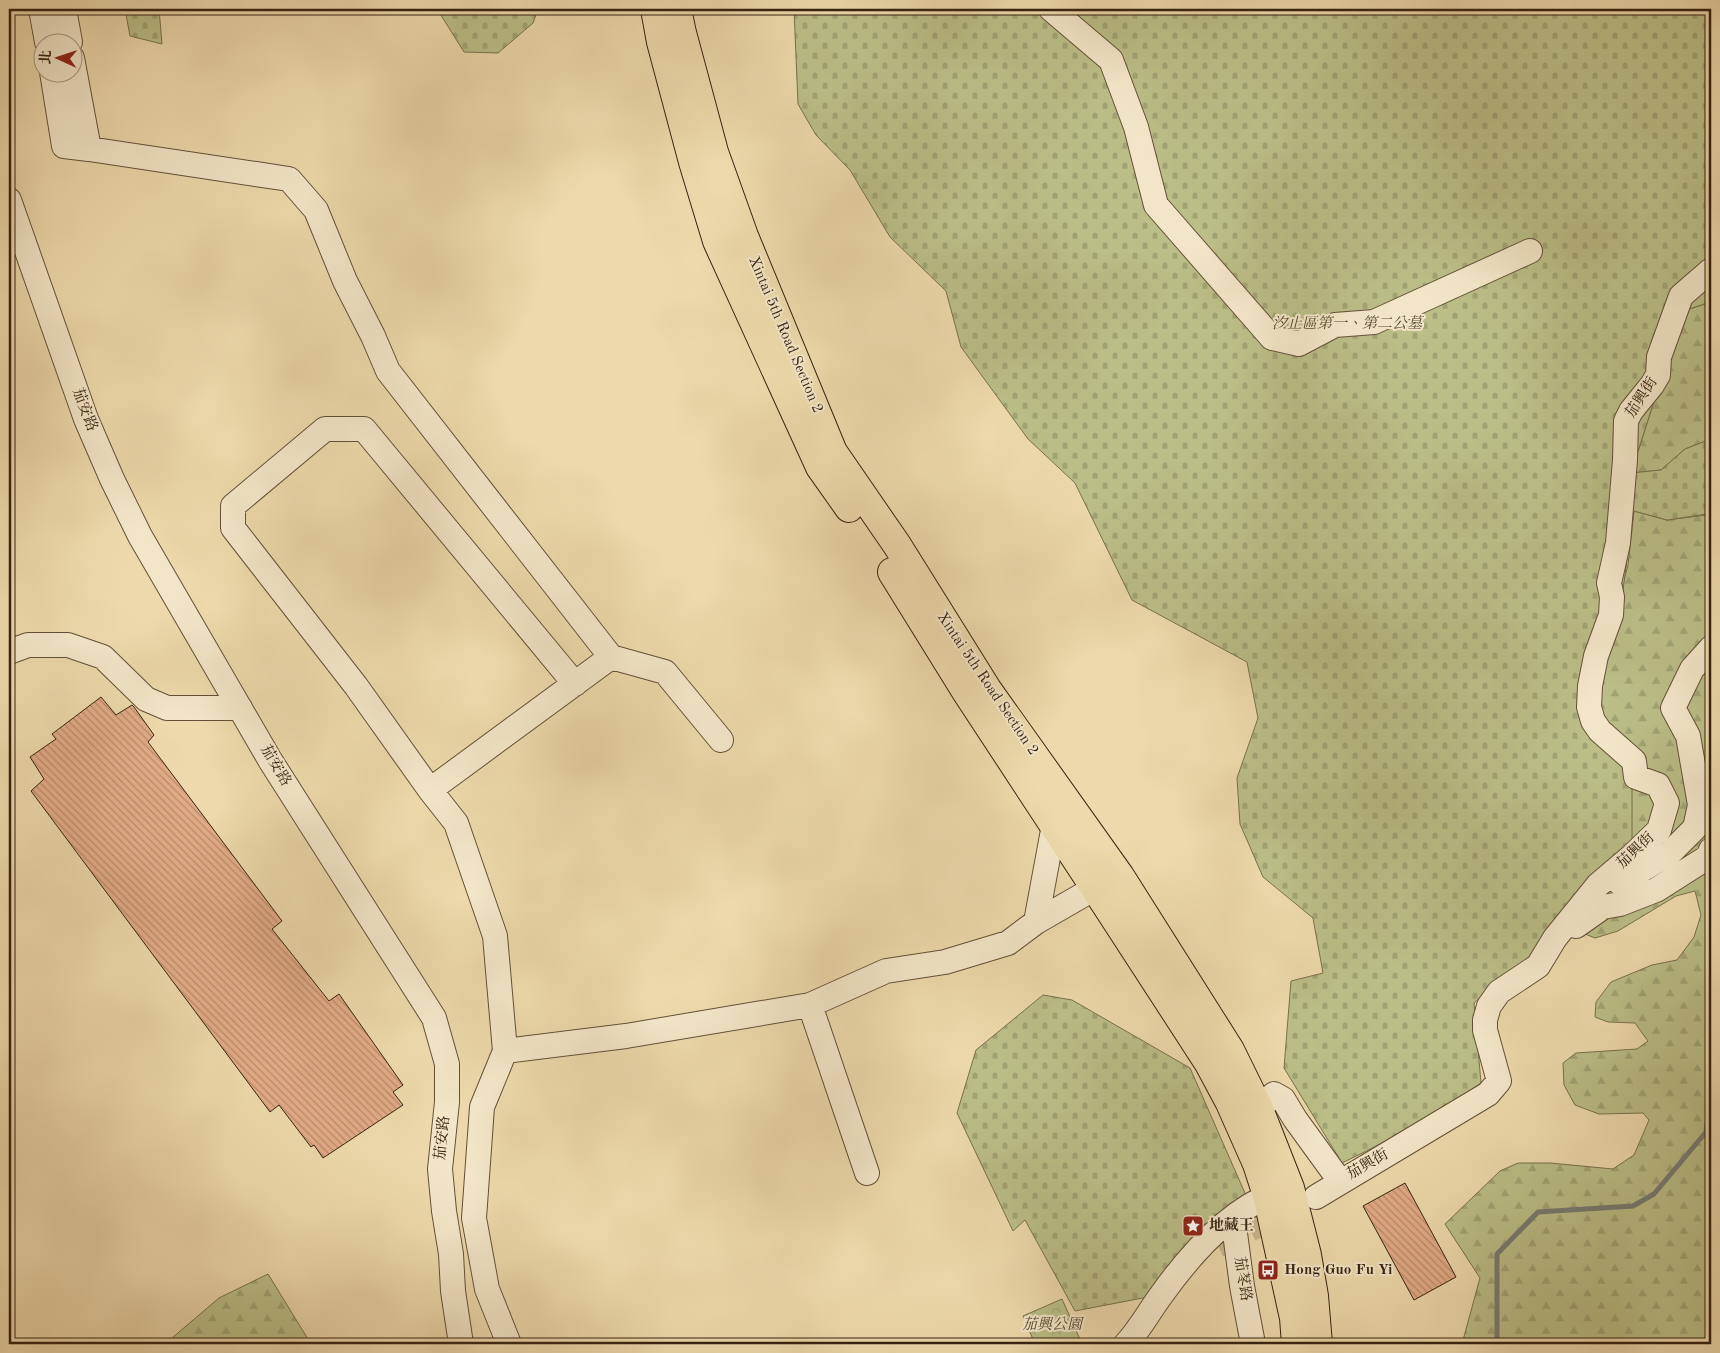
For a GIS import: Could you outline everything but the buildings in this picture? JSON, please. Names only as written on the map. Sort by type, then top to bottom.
[{"type":"main road","name":"Xintai 5th Road Section 2","points":[[655,9],[661,42],[693,162],[717,241],[820,466],[879,551],[967,693],[1061,814],[1120,876],[1230,1050],[1259,1109],[1288,1233],[1296,1344]]},
{"type":"main road","name":"Xintai 5th Road Section 2","points":[[677,9],[714,152],[744,236],[833,452],[897,545],[987,688],[1061,814],[1095,888],[1212,1070],[1238,1120],[1257,1164],[1279,1191]]},
{"type":"main road","name":"Xintai 5th Road Section 2","points":[[1288,1233],[1314,1296],[1318,1344]]},
{"type":"street","points":[[41,9],[45,32]]},
{"type":"street","points":[[64,9],[68,32]]},
{"type":"street","points":[[1051,9],[1111,60],[1136,127],[1156,205],[1272,338],[1299,344],[1336,325],[1374,322],[1530,252]]},
{"type":"street","points":[[54,82],[64,146],[289,178],[316,210],[345,281],[373,336],[388,371],[611,658],[666,672],[721,740]]},
{"type":"street","points":[[76,82],[89,149]]},
{"type":"street","name":"茄安路","points":[[9,200],[86,419],[112,479],[140,536],[270,760],[434,1018],[447,1064],[447,1102],[440,1169],[461,1344]]},
{"type":"street","name":"茄興街","points":[[1316,1196],[1488,1094],[1499,1081],[1485,1030],[1485,1020],[1489,1006],[1499,992],[1538,966],[1555,938],[1598,886],[1659,830],[1667,803],[1658,785],[1636,777],[1634,761],[1600,731],[1593,721],[1589,707],[1590,686],[1596,656],[1611,615],[1612,597],[1609,583],[1618,543],[1625,460],[1626,421],[1631,410],[1658,375],[1659,357],[1681,296],[1711,270]]},
{"type":"street","points":[[509,1344],[486,1289],[474,1218],[482,1107],[505,1051],[495,936],[456,823],[430,790],[356,686],[234,528],[233,506],[325,429],[364,428],[575,684]]},
{"type":"street","points":[[9,652],[28,646],[68,645],[103,657],[146,699],[167,708],[240,708]]},
{"type":"street","points":[[1590,895],[1626,880],[1647,865],[1670,853],[1695,828],[1700,805],[1688,736],[1673,708],[1692,669],[1711,648]]},
{"type":"street","points":[[430,790],[611,658]]},
{"type":"street","points":[[1036,922],[1061,814]]},
{"type":"street","points":[[1555,938],[1574,928],[1603,907],[1620,904],[1656,890],[1708,857],[1711,850]]},
{"type":"street","points":[[505,1051],[626,1036],[810,1005],[886,971],[946,962],[1008,943],[1036,922],[1120,876]]},
{"type":"street","points":[[810,1005],[867,1173]]},
{"type":"street","points":[[1259,1109],[1274,1094],[1283,1099],[1295,1119],[1340,1181]]},
{"type":"street","points":[[1126,1344],[1200,1245],[1233,1218],[1279,1191]]},
{"type":"street","name":"茄苳路","points":[[1233,1218],[1242,1286],[1253,1344]]},
{"type":"street","points":[[1162,1294],[1186,1276],[1218,1246]]},
{"type":"green space","points":[[125,9],[159,9],[162,44],[130,36]]},
{"type":"green space","points":[[440,9],[538,9],[533,23],[498,53],[464,52],[439,12]]},
{"type":"green space","name":"汐止區第一、第二公墓","points":[[794,9],[1711,9],[1711,302],[1683,311],[1631,473],[1661,470],[1685,449],[1711,439],[1711,486],[1707,514],[1667,520],[1634,511],[1620,611],[1598,676],[1600,726],[1632,766],[1632,847],[1531,963],[1505,977],[1474,1003],[1481,1083],[1413,1126],[1342,1163],[1284,1068],[1291,981],[1323,973],[1313,918],[1263,877],[1240,824],[1237,778],[1258,718],[1247,662],[1132,600],[1075,483],[1028,439],[961,347],[946,291],[890,237],[850,170],[816,135],[798,104]]},
{"type":"green space","points":[[1711,302],[1711,439],[1685,449],[1661,470],[1631,473],[1683,311]]},
{"type":"green space","points":[[1711,486],[1711,1344],[1462,1344],[1480,1278],[1445,1224],[1500,1171],[1518,1163],[1550,1163],[1613,1169],[1634,1155],[1649,1120],[1643,1113],[1599,1114],[1575,1105],[1564,1085],[1563,1063],[1576,1053],[1637,1049],[1648,1041],[1635,1023],[1608,1022],[1595,1017],[1596,1002],[1611,982],[1652,965],[1677,960],[1694,937],[1701,915],[1695,891],[1676,896],[1618,931],[1595,938],[1580,932],[1631,800],[1632,766],[1600,726],[1598,676],[1628,565],[1634,511],[1667,520],[1707,515]]},
{"type":"green space","points":[[1043,995],[1072,1000],[1190,1068],[1248,1200],[1148,1297],[1075,1311],[1025,1220],[1013,1231],[957,1113],[976,1050]]},
{"type":"green space","points":[[268,1274],[311,1344],[165,1344],[219,1298]]},
{"type":"green space","name":"茄興公園","points":[[1062,1299],[1082,1344],[1035,1344],[1023,1316]]},
{"type":"waterway","points":[[1497,1344],[1497,1254],[1538,1212],[1633,1206],[1654,1194],[1706,1132],[1711,1090]]},
{"type":"tunnel","points":[[1218,1246],[1287,1211]]},
{"type":"place","name":"地藏王","points":[[1193,1226]]},
{"type":"place","name":"Hong Guo Fu Yi","points":[[1268,1270]]}]
